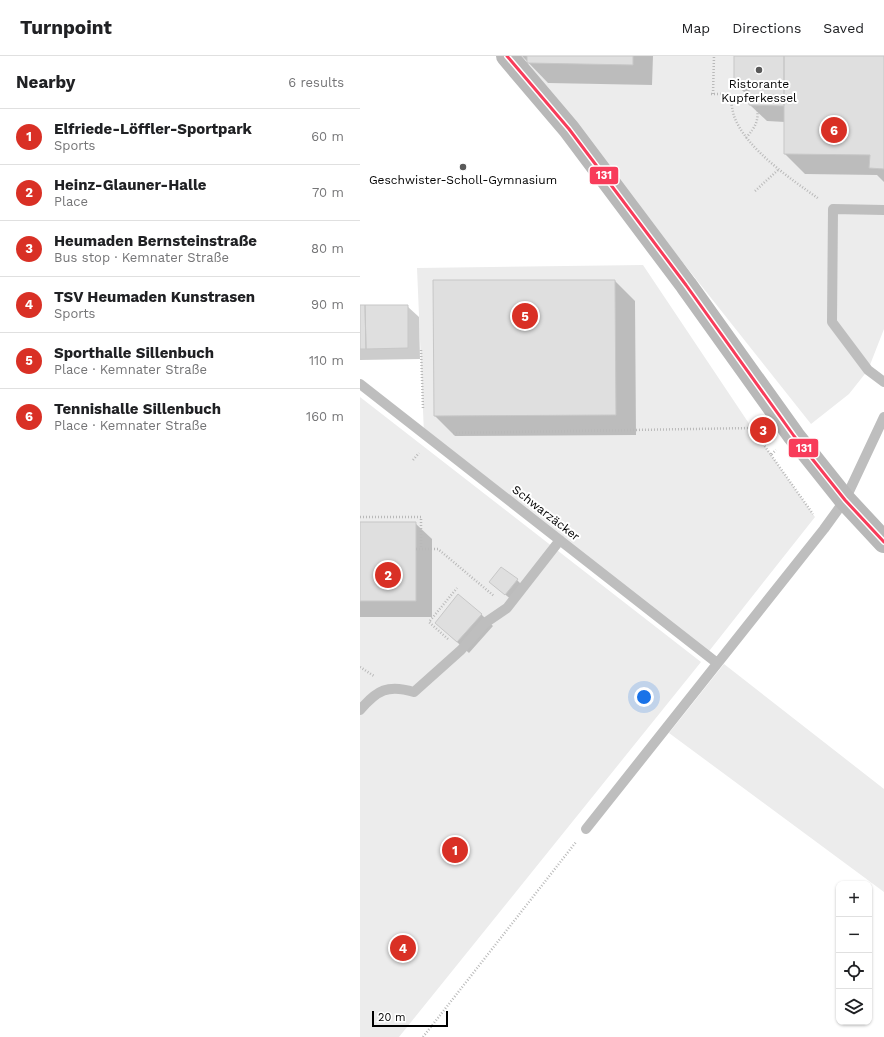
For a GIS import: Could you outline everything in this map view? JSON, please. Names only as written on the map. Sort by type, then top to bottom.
[{"type":"street","points":[[507,56],[579,142],[686,285],[794,436],[845,500],[884,542]]},
{"type":"lane","points":[[884,210],[833,209],[832,322],[868,370],[884,382]]},
{"type":"lane","name":"Schwarzäcker","points":[[360,384],[717,663]]},
{"type":"lane","points":[[586,829],[824,529],[845,500],[884,418]]},
{"type":"lane","points":[[360,710],[370,698],[381,690],[398,689],[414,692],[461,650],[485,623],[507,608],[560,540]]},
{"type":"path","points":[[714,56],[712,94],[730,94],[734,116],[746,138],[778,170],[833,209]]},
{"type":"path","points":[[746,138],[755,127],[758,117],[757,106]]},
{"type":"path","points":[[755,191],[778,170]]},
{"type":"path","points":[[421,350],[424,434],[752,428],[824,529]]},
{"type":"path","points":[[771,454],[794,436]]},
{"type":"path","points":[[360,517],[421,517],[421,549]]},
{"type":"path","points":[[416,549],[438,549],[507,608]]},
{"type":"path","points":[[457,588],[429,622],[461,650]]},
{"type":"path","points":[[423,1037],[586,829]]},
{"type":"shaded area","points":[[515,56],[884,56],[884,329],[868,370],[849,394],[811,424],[623,187]]},
{"type":"shaded area","points":[[643,265],[752,428],[815,517],[706,655],[424,434],[417,268]]},
{"type":"shaded area","points":[[360,397],[701,662],[399,1037],[360,1037]]},
{"type":"shaded area","points":[[724,664],[884,789],[884,892],[872,883],[872,881],[869,881],[669,733]]},
{"type":"building","points":[[527,56],[633,56],[633,65],[527,63]]},
{"type":"building","name":"Ristorante Kupferkessel","points":[[734,56],[784,56],[784,106],[749,105],[749,90],[744,83],[734,83]]},
{"type":"building","points":[[784,56],[884,56],[884,169],[869,168],[870,155],[784,154]]},
{"type":"building","points":[[433,280],[615,280],[616,415],[434,416]]},
{"type":"building","points":[[360,305],[365,305],[366,349],[360,349]]},
{"type":"building","points":[[365,305],[408,305],[408,348],[366,349]]},
{"type":"building","points":[[360,522],[416,522],[416,601],[360,601]]},
{"type":"building","points":[[501,567],[518,579],[505,595],[489,582]]},
{"type":"building","points":[[458,594],[482,614],[457,642],[435,623]]},
{"type":"transit line","name":"131","points":[[507,56],[569,129],[686,285],[794,436],[845,500],[884,542]]},
{"type":"place","name":"Ristorante Kupferkessel","points":[[759,70]]},
{"type":"place","name":"Tennishalle Sillenbuch","points":[[834,130]]},
{"type":"place","name":"Geschwister-Scholl-Gymnasium","points":[[463,167]]},
{"type":"place","name":"Sporthalle Sillenbuch","points":[[525,316]]},
{"type":"place","name":"Heumaden Bernsteinstraße","points":[[763,430]]},
{"type":"place","name":"Heinz-Glauner-Halle","points":[[388,575]]},
{"type":"place","name":"Elfriede-Löffler-Sportpark","points":[[455,850]]},
{"type":"place","name":"TSV Heumaden Kunstrasen","points":[[403,948]]}]
